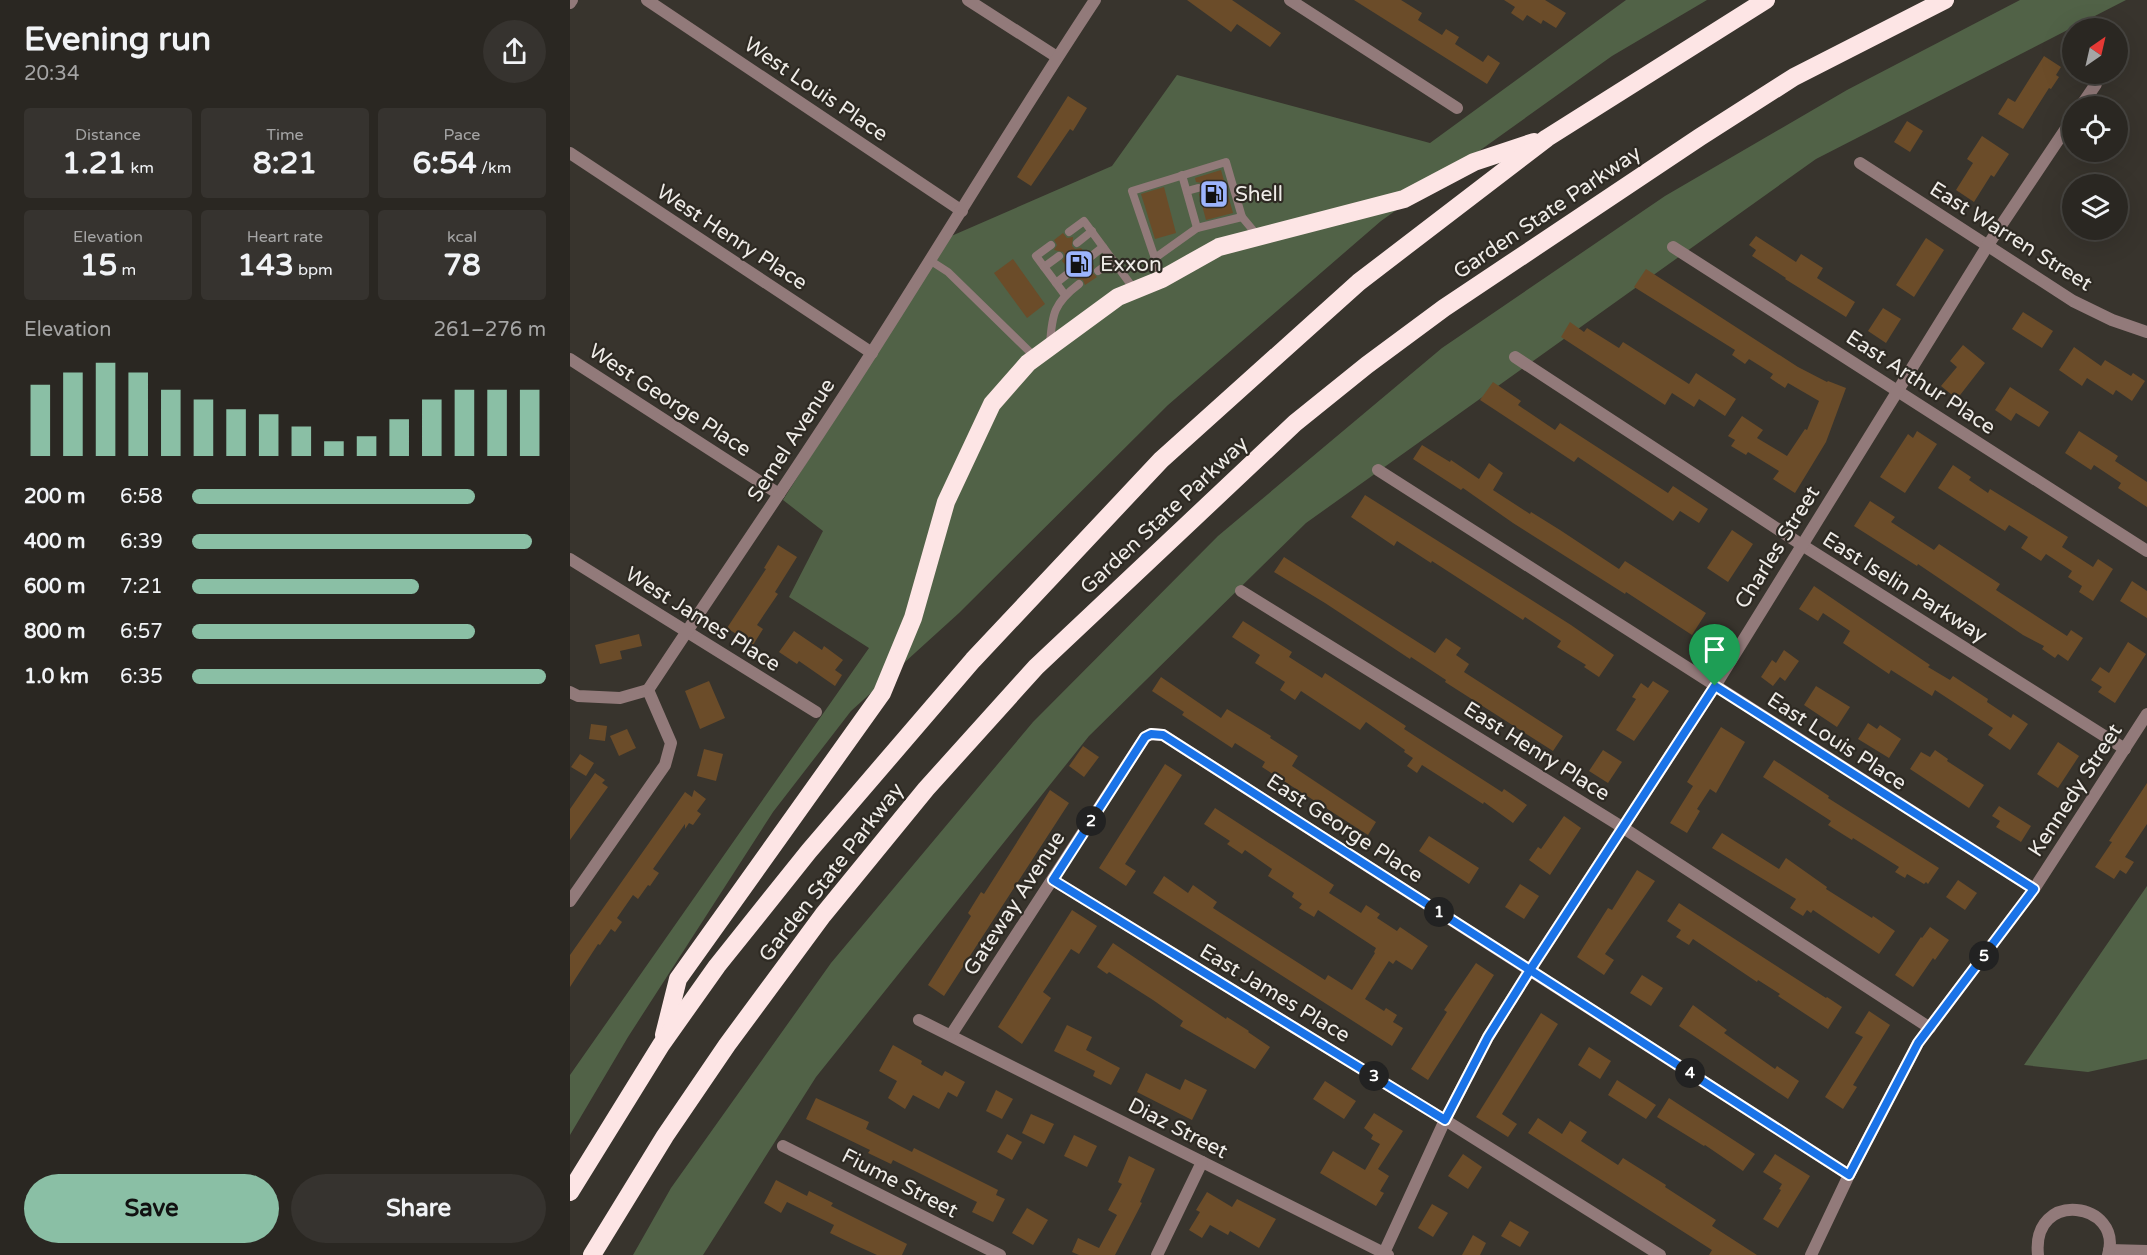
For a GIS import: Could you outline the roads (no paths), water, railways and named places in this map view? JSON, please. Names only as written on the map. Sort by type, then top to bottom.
[{"type":"highway","name":"Garden State Parkway","points":[[570,1192],[661,1045],[717,966],[816,843],[973,660],[1161,460],[1359,282],[1547,138],[1766,0]]},
{"type":"highway","name":"Garden State Parkway","points":[[592,1255],[665,1136],[727,1045],[830,906],[919,797],[1036,667],[1295,423],[1367,365],[1444,308],[1700,137],[1794,77],[1945,0]]},
{"type":"highway","points":[[661,1045],[678,979],[882,693],[913,618],[946,501],[992,404],[1028,363],[1118,297],[1162,279],[1219,247],[1404,199],[1474,162],[1547,138]]},
{"type":"street","name":"West Louis Place","points":[[647,0],[963,211]]},
{"type":"street","points":[[968,0],[1057,57]]},
{"type":"street","name":"Semel Avenue","points":[[648,690],[872,353],[1095,0]]},
{"type":"street","points":[[1290,0],[1457,108]]},
{"type":"street","points":[[2088,96],[2096,84]]},
{"type":"street","name":"Charles Street","points":[[1385,1254],[1445,1120],[1488,1037],[1715,686],[1988,245],[2062,134]]},
{"type":"street","name":"West Henry Place","points":[[570,153],[872,353]]},
{"type":"street","name":"East Warren Street","points":[[1860,163],[2073,302],[2112,320],[2147,332]]},
{"type":"street","name":"East Arthur Place","points":[[1673,247],[2147,551]]},
{"type":"street","name":"East Iselin Parkway","points":[[1515,357],[1802,545],[2125,749]]},
{"type":"street","name":"West George Place","points":[[570,359],[779,494]]},
{"type":"street","name":"East Louis Place","points":[[1378,470],[2034,889]]},
{"type":"street","name":"West James Place","points":[[570,559],[816,712]]},
{"type":"street","name":"East Henry Place","points":[[1241,591],[1622,827],[1930,1028]]},
{"type":"street","points":[[570,692],[578,696],[620,698],[648,690],[671,743],[666,765],[570,901]]},
{"type":"street","name":"Kennedy Street","points":[[1811,1255],[1849,1175],[1918,1043],[2034,889],[2147,714]]},
{"type":"street","name":"Gateway Avenue","points":[[951,1035],[1139,746],[1145,737],[1151,734]]},
{"type":"street","name":"East George Place","points":[[1151,734],[1163,735],[1175,742],[1849,1175]]},
{"type":"street","name":"East James Place","points":[[1053,880],[1445,1120],[1660,1255]]},
{"type":"street","name":"Diaz Street","points":[[919,1020],[1385,1254]]},
{"type":"street","name":"Fiume Street","points":[[783,1146],[1000,1255]]},
{"type":"street","points":[[1157,1255],[1202,1162]]},
{"type":"street","points":[[2038,1255],[2037,1243],[2040,1231],[2047,1220],[2067,1209],[2079,1209],[2098,1219],[2109,1239],[2109,1253],[2147,1251]]},
{"type":"lane","points":[[1162,279],[1132,190],[1226,162],[1233,199],[1242,217],[1258,236]]},
{"type":"lane","points":[[1182,175],[1197,228]]},
{"type":"lane","points":[[1186,191],[1198,188]]},
{"type":"lane","points":[[1192,210],[1203,207]]},
{"type":"lane","points":[[1155,258],[1197,228],[1242,217]]},
{"type":"lane","points":[[1069,232],[1084,220],[1135,290]]},
{"type":"lane","points":[[1077,243],[1092,231]]},
{"type":"lane","points":[[1051,245],[1036,256],[1065,295]]},
{"type":"lane","points":[[1089,258],[1103,247]]},
{"type":"lane","points":[[1044,267],[1059,256]]},
{"type":"lane","points":[[1098,271],[1113,260]]},
{"type":"lane","points":[[931,261],[948,272],[1043,353],[1052,316],[1065,295],[1079,284]]},
{"type":"lane","points":[[1056,283],[1070,272]]},
{"type":"place","name":"Shell","points":[[1214,194]]},
{"type":"place","name":"Exxon","points":[[1079,264]]}]
